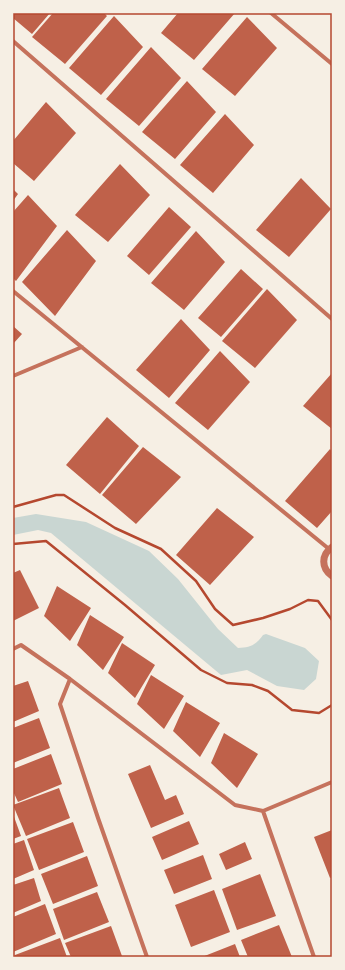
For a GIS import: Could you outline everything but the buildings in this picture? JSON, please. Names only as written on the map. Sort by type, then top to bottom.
[{"type":"street","points":[[271,13],[332,64]]},
{"type":"street","points":[[13,40],[332,319]]},
{"type":"street","points":[[13,291],[330,548],[323,558],[323,564],[328,573],[332,576]]},
{"type":"street","points":[[13,376],[82,348]]},
{"type":"street","points":[[13,649],[21,645],[70,679],[235,806],[263,811],[332,782]]},
{"type":"street","points":[[70,679],[60,704],[147,957]]},
{"type":"street","points":[[263,811],[314,957]]},
{"type":"path","points":[[13,507],[56,495],[64,495],[115,528],[161,549],[196,582],[215,609],[233,625],[270,616],[308,600],[318,601],[331,615],[332,620]]},
{"type":"path","points":[[13,544],[46,542],[125,605],[201,670],[227,683],[252,685],[268,691],[292,710],[319,713],[332,705]]},
{"type":"shaded area","points":[[36,514],[86,522],[149,551],[178,579],[218,629],[238,648],[252,645],[266,634],[305,648],[319,661],[316,679],[304,690],[277,686],[247,670],[221,675],[51,533],[38,530],[13,535],[13,518]]}]
